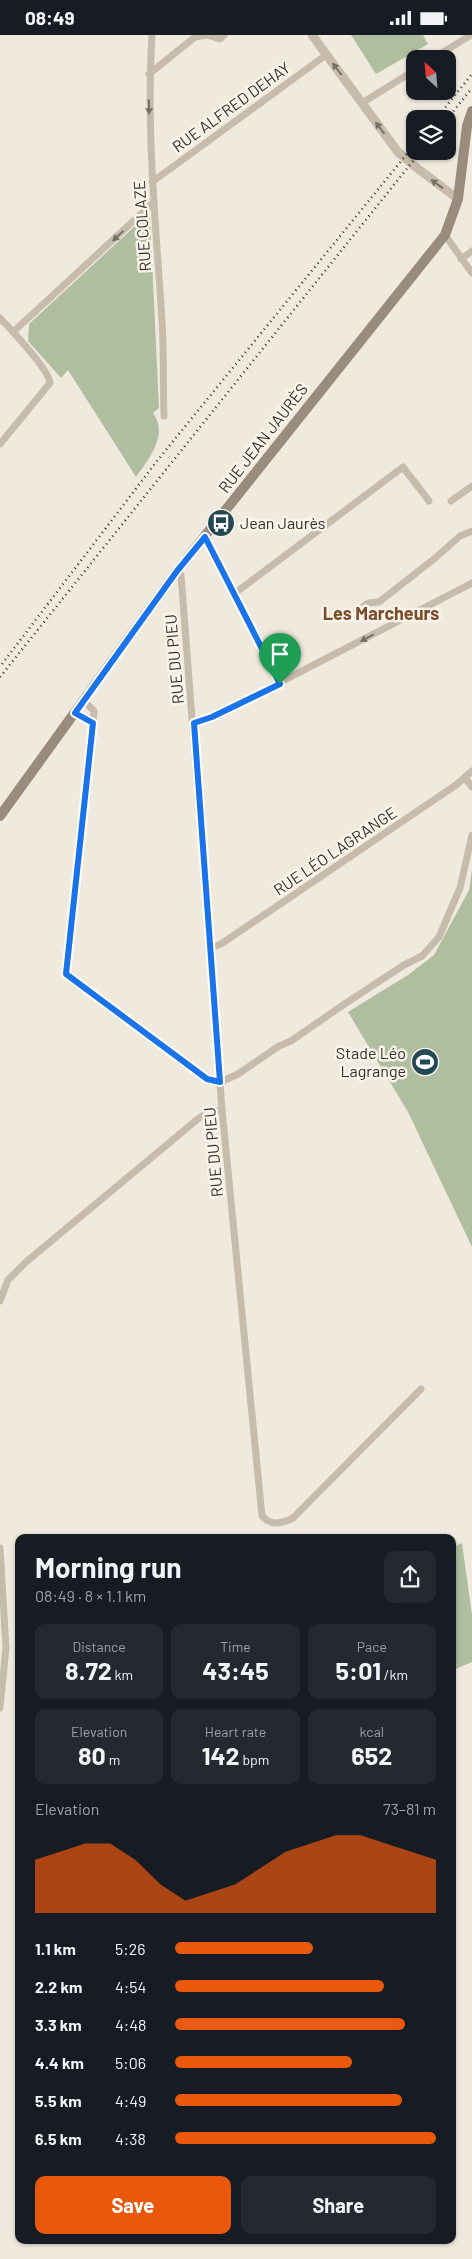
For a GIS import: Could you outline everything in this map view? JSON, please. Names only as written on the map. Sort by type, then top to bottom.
[{"type":"main road","name":"RUE JEAN JAURÈS","points":[[0,816],[177,571],[445,235],[458,199],[472,111]]},
{"type":"street","name":"RUE COLAZE","points":[[152,35],[149,74],[152,182],[162,323],[164,416]]},
{"type":"street","points":[[149,74],[195,37],[207,35],[220,39],[224,35]]},
{"type":"street","points":[[312,35],[398,152],[417,169],[458,199]]},
{"type":"street","points":[[447,50],[471,35]]},
{"type":"street","name":"RUE ALFRED DEHAY","points":[[152,182],[326,55]]},
{"type":"street","points":[[362,103],[406,76]]},
{"type":"street","points":[[13,332],[154,203]]},
{"type":"street","points":[[445,235],[472,273]]},
{"type":"street","points":[[462,259],[472,251]]},
{"type":"street","points":[[0,318],[44,369],[50,383],[0,444]]},
{"type":"street","points":[[234,594],[403,467],[430,501]]},
{"type":"street","points":[[451,501],[472,486]]},
{"type":"street","points":[[356,612],[368,603],[379,603],[460,536],[472,531]]},
{"type":"street","points":[[205,537],[280,684]]},
{"type":"street","name":"RUE DU PIEU","points":[[177,571],[181,575],[194,723],[222,1110],[262,1515],[266,1521],[276,1524],[293,1518],[421,1389]]},
{"type":"street","points":[[194,723],[212,717],[280,684],[472,583]]},
{"type":"street","points":[[83,700],[94,711],[66,974],[207,1079],[220,1082],[238,1074],[427,951],[438,937],[460,888],[472,835]]},
{"type":"street","points":[[75,713],[93,723]]},
{"type":"street","name":"RUE LÉO LAGRANGE","points":[[211,948],[221,944],[317,881],[465,778],[472,771]]},
{"type":"street","points":[[465,778],[472,787]]},
{"type":"street","points":[[0,1301],[8,1280],[26,1262],[199,1118],[222,1110]]},
{"type":"street","points":[[0,1548],[6,1647],[0,1707]]},
{"type":"green space","points":[[351,35],[423,35],[428,44],[418,50],[406,50],[406,57],[376,74]]},
{"type":"green space","points":[[148,214],[150,217],[159,408],[153,413],[159,429],[155,446],[136,477],[68,370],[61,378],[28,341],[29,324]]},
{"type":"green space","name":"Stade Léo Lagrange","points":[[472,870],[472,1247],[408,1112],[348,1012],[408,975],[434,955],[469,890]]},
{"type":"green space","points":[[462,1543],[472,1615],[472,1662],[456,1669],[456,1546]]},
{"type":"railway","points":[[443,110],[472,74]]},
{"type":"railway","points":[[454,110],[472,88]]},
{"type":"railway","points":[[2,664],[157,461],[406,155]]},
{"type":"railway","points":[[0,677],[414,160]]},
{"type":"place","name":"Jean Jaurès","points":[[221,523]]},
{"type":"place","name":"Stade Léo Lagrange","points":[[425,1062]]},
{"type":"district","name":"Les Marcheurs","points":[[381,614]]},
{"type":"route","points":[[205,537],[280,684],[212,717],[194,723],[220,1082],[207,1079],[66,974],[93,723],[75,713],[177,571],[205,537]]}]
